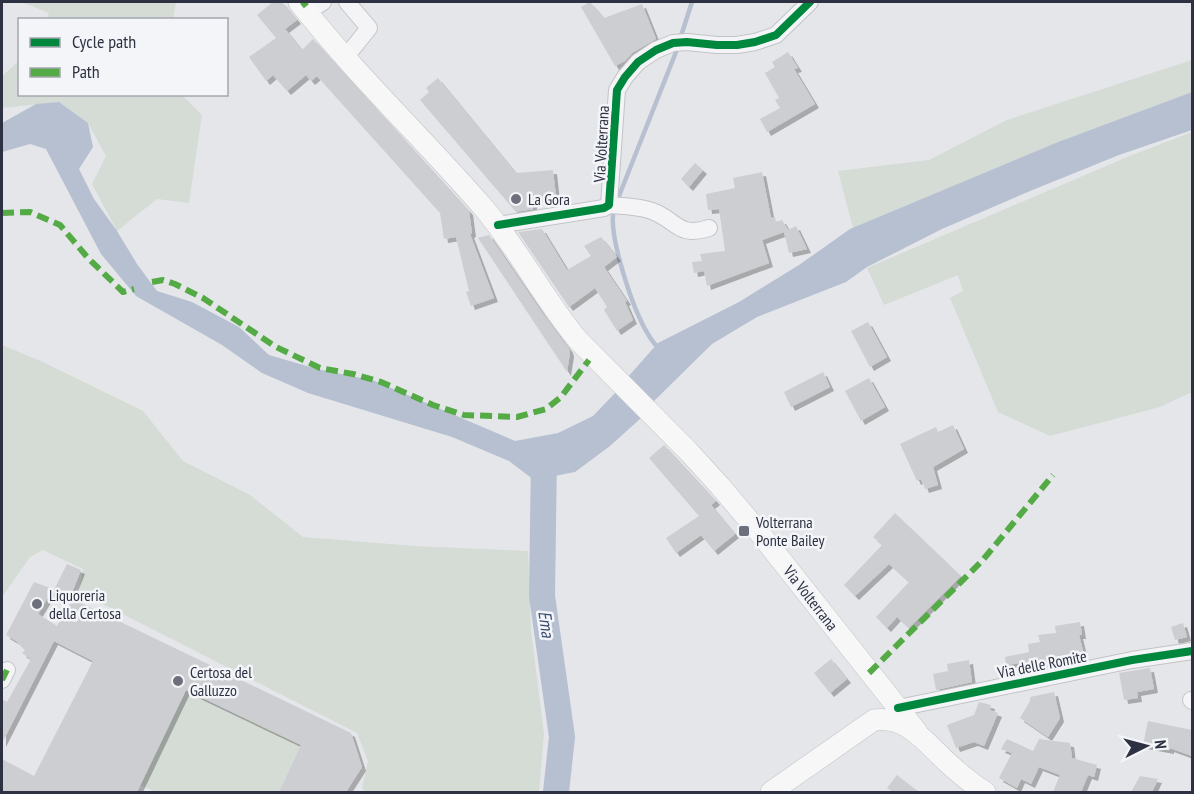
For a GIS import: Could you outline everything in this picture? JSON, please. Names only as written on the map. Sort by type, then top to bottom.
[{"type":"main road","name":"Via Volterrana","points":[[310,5],[345,58],[498,225],[562,321],[598,361],[689,452],[758,531],[882,704]]},
{"type":"main road","points":[[771,792],[882,704],[885,718],[896,720],[917,732],[948,764],[985,792]]},
{"type":"street","points":[[345,58],[369,28],[347,2]]},
{"type":"street","name":"Via Volterrana","points":[[609,205],[617,90],[638,62],[673,43],[737,45],[776,35],[810,2]]},
{"type":"street","name":"Via Volterrana","points":[[498,225],[604,208],[609,205],[638,207],[655,212],[684,231],[696,232],[709,228]]},
{"type":"street","name":"Via delle Romite","points":[[882,704],[1192,651]]},
{"type":"shaded area","points":[[22,2],[176,2],[173,18],[46,18],[49,13]]},
{"type":"shaded area","points":[[1192,60],[1192,92],[1058,142],[853,228],[838,171],[929,160],[1007,120]]},
{"type":"shaded area","points":[[18,62],[18,96],[183,96],[202,115],[189,203],[157,199],[117,231],[92,184],[106,156],[88,123],[59,102],[2,108],[2,76]]},
{"type":"shaded area","points":[[1192,132],[1192,392],[1160,407],[1050,436],[998,412],[950,298],[963,291],[958,275],[884,305],[867,268],[1132,155]]},
{"type":"shaded area","points":[[2,345],[43,362],[143,411],[183,461],[250,495],[303,537],[415,546],[528,551],[531,630],[544,734],[539,792],[366,792],[362,788],[368,761],[357,733],[79,592],[83,569],[43,550],[30,557],[2,597]]},
{"type":"shaded area","points":[[186,690],[301,745],[279,792],[156,792],[140,785]]},
{"type":"water","points":[[1192,92],[1192,130],[1119,155],[1030,191],[942,229],[867,267],[846,282],[757,317],[712,344],[652,403],[627,378],[658,343],[739,302],[799,265],[850,229],[1058,142]]},
{"type":"water","points":[[59,102],[88,123],[93,147],[79,169],[94,199],[157,291],[192,302],[239,327],[269,355],[317,369],[375,381],[515,441],[558,433],[593,416],[616,392],[641,418],[610,446],[575,472],[534,480],[509,461],[452,437],[308,393],[262,373],[222,345],[136,296],[101,254],[46,149],[30,144],[2,152],[2,123],[36,104]]},
{"type":"building","points":[[273,2],[282,2],[297,20],[285,29],[302,50],[313,39],[469,211],[472,233],[470,234],[494,298],[471,306],[466,292],[469,291],[456,237],[444,239],[440,213],[317,76],[311,81],[306,75],[287,91],[273,75],[266,81],[249,57],[276,38],[257,15]]},
{"type":"building","points":[[590,2],[604,18],[642,4],[656,39],[615,66],[581,7]]},
{"type":"building","points":[[788,52],[798,68],[794,69],[815,104],[767,132],[760,119],[780,108],[775,100],[779,98],[765,73],[775,67],[772,62]]},
{"type":"building","points":[[438,78],[516,173],[553,170],[556,197],[533,199],[533,209],[516,212],[420,100],[429,92],[426,88]]},
{"type":"building","points":[[695,163],[703,170],[689,187],[681,179]]},
{"type":"building","points":[[762,172],[771,218],[775,217],[776,222],[782,220],[788,230],[796,226],[807,249],[789,253],[784,232],[762,240],[769,263],[707,286],[704,271],[694,273],[692,262],[702,261],[700,254],[725,251],[719,209],[708,210],[706,194],[735,188],[733,178]]},
{"type":"building","points":[[542,229],[567,270],[591,256],[584,246],[601,237],[617,257],[604,267],[627,301],[625,302],[633,320],[617,331],[604,310],[607,307],[595,288],[569,307],[518,232]]},
{"type":"building","points":[[489,235],[569,349],[567,372],[478,238]]},
{"type":"building","points":[[868,322],[887,357],[870,367],[851,331]]},
{"type":"building","points":[[823,372],[830,387],[791,407],[784,392]]},
{"type":"building","points":[[869,378],[885,407],[861,421],[845,391]]},
{"type":"building","points":[[953,425],[964,449],[933,467],[938,485],[925,489],[921,479],[917,481],[900,444],[936,427],[938,432]]},
{"type":"building","points":[[664,445],[716,501],[711,505],[735,534],[714,551],[701,535],[676,553],[666,538],[699,516],[649,458]]},
{"type":"building","points":[[895,513],[961,576],[909,628],[897,617],[887,628],[876,617],[909,582],[889,564],[855,596],[844,585],[882,545],[873,537]]},
{"type":"building","points":[[67,564],[81,570],[69,600],[53,592]]},
{"type":"building","name":"Certosa del Galluzzo","points":[[34,582],[53,589],[38,614],[57,626],[73,599],[351,733],[362,767],[346,792],[279,792],[301,745],[186,690],[137,792],[2,792],[2,759],[34,776],[93,661],[54,641],[2,743],[2,699],[7,702],[31,659],[22,653],[25,650],[16,641],[6,635]]},
{"type":"building","points":[[1080,622],[1082,635],[1079,635],[1084,655],[1032,665],[1031,662],[1006,665],[1005,657],[1029,652],[1028,644],[1040,642],[1038,635],[1056,633],[1055,626]]},
{"type":"building","points":[[1183,623],[1187,637],[1175,640],[1171,627]]},
{"type":"building","points":[[831,659],[847,679],[830,693],[814,673]]},
{"type":"building","points":[[969,660],[972,682],[936,690],[933,674],[948,671],[947,664]]},
{"type":"building","points":[[1150,668],[1154,689],[1137,692],[1138,698],[1124,700],[1119,673]]},
{"type":"building","points":[[1054,692],[1060,718],[1048,737],[1020,718],[1030,697]]},
{"type":"building","points":[[979,702],[991,705],[990,710],[998,713],[984,746],[974,742],[956,748],[947,725],[974,715]]},
{"type":"building","points":[[1148,721],[1192,730],[1192,756],[1170,748],[1170,750],[1143,745]]},
{"type":"building","points":[[1007,739],[1033,751],[1039,739],[1070,743],[1072,758],[1097,765],[1094,777],[1088,775],[1081,792],[1053,792],[1060,775],[1039,767],[1031,784],[1021,779],[1017,788],[999,778],[1012,753],[1001,749]]},
{"type":"building","points":[[897,775],[919,792],[893,792],[887,788]]},
{"type":"building","points":[[1140,776],[1158,779],[1152,792],[1131,792]]},
{"type":"waterway","points":[[680,39],[692,2]]},
{"type":"waterway","points":[[617,201],[678,47]]},
{"type":"waterway","points":[[614,209],[614,236],[623,273],[642,323],[659,349]]},
{"type":"waterway","name":"Ema","points":[[544,455],[542,596],[562,737],[556,792]]},
{"type":"marked path","points":[[302,6],[307,2]]},
{"type":"marked path","points":[[2,213],[30,212],[60,225],[88,258],[123,292],[134,289]]},
{"type":"marked path","points":[[152,282],[163,280],[203,298],[276,347],[320,368],[381,382],[433,405],[464,415],[517,417],[546,409],[561,397],[589,360]]},
{"type":"marked path","points":[[869,673],[982,561],[1053,475]]},
{"type":"marked path","points":[[2,680],[7,670]]},
{"type":"cycle path","points":[[498,225],[604,208],[609,205],[617,90],[638,62],[656,50],[673,43],[737,45],[776,35],[810,2]]},
{"type":"cycle path","points":[[898,708],[1132,660],[1192,651]]},
{"type":"place","name":"La Gora","points":[[516,199]]},
{"type":"place","name":"Volterrana Ponte Bailey","points":[[744,531]]},
{"type":"place","name":"Liquoreria della Certosa","points":[[37,604]]},
{"type":"place","name":"Certosa del Galluzzo","points":[[178,681]]}]
